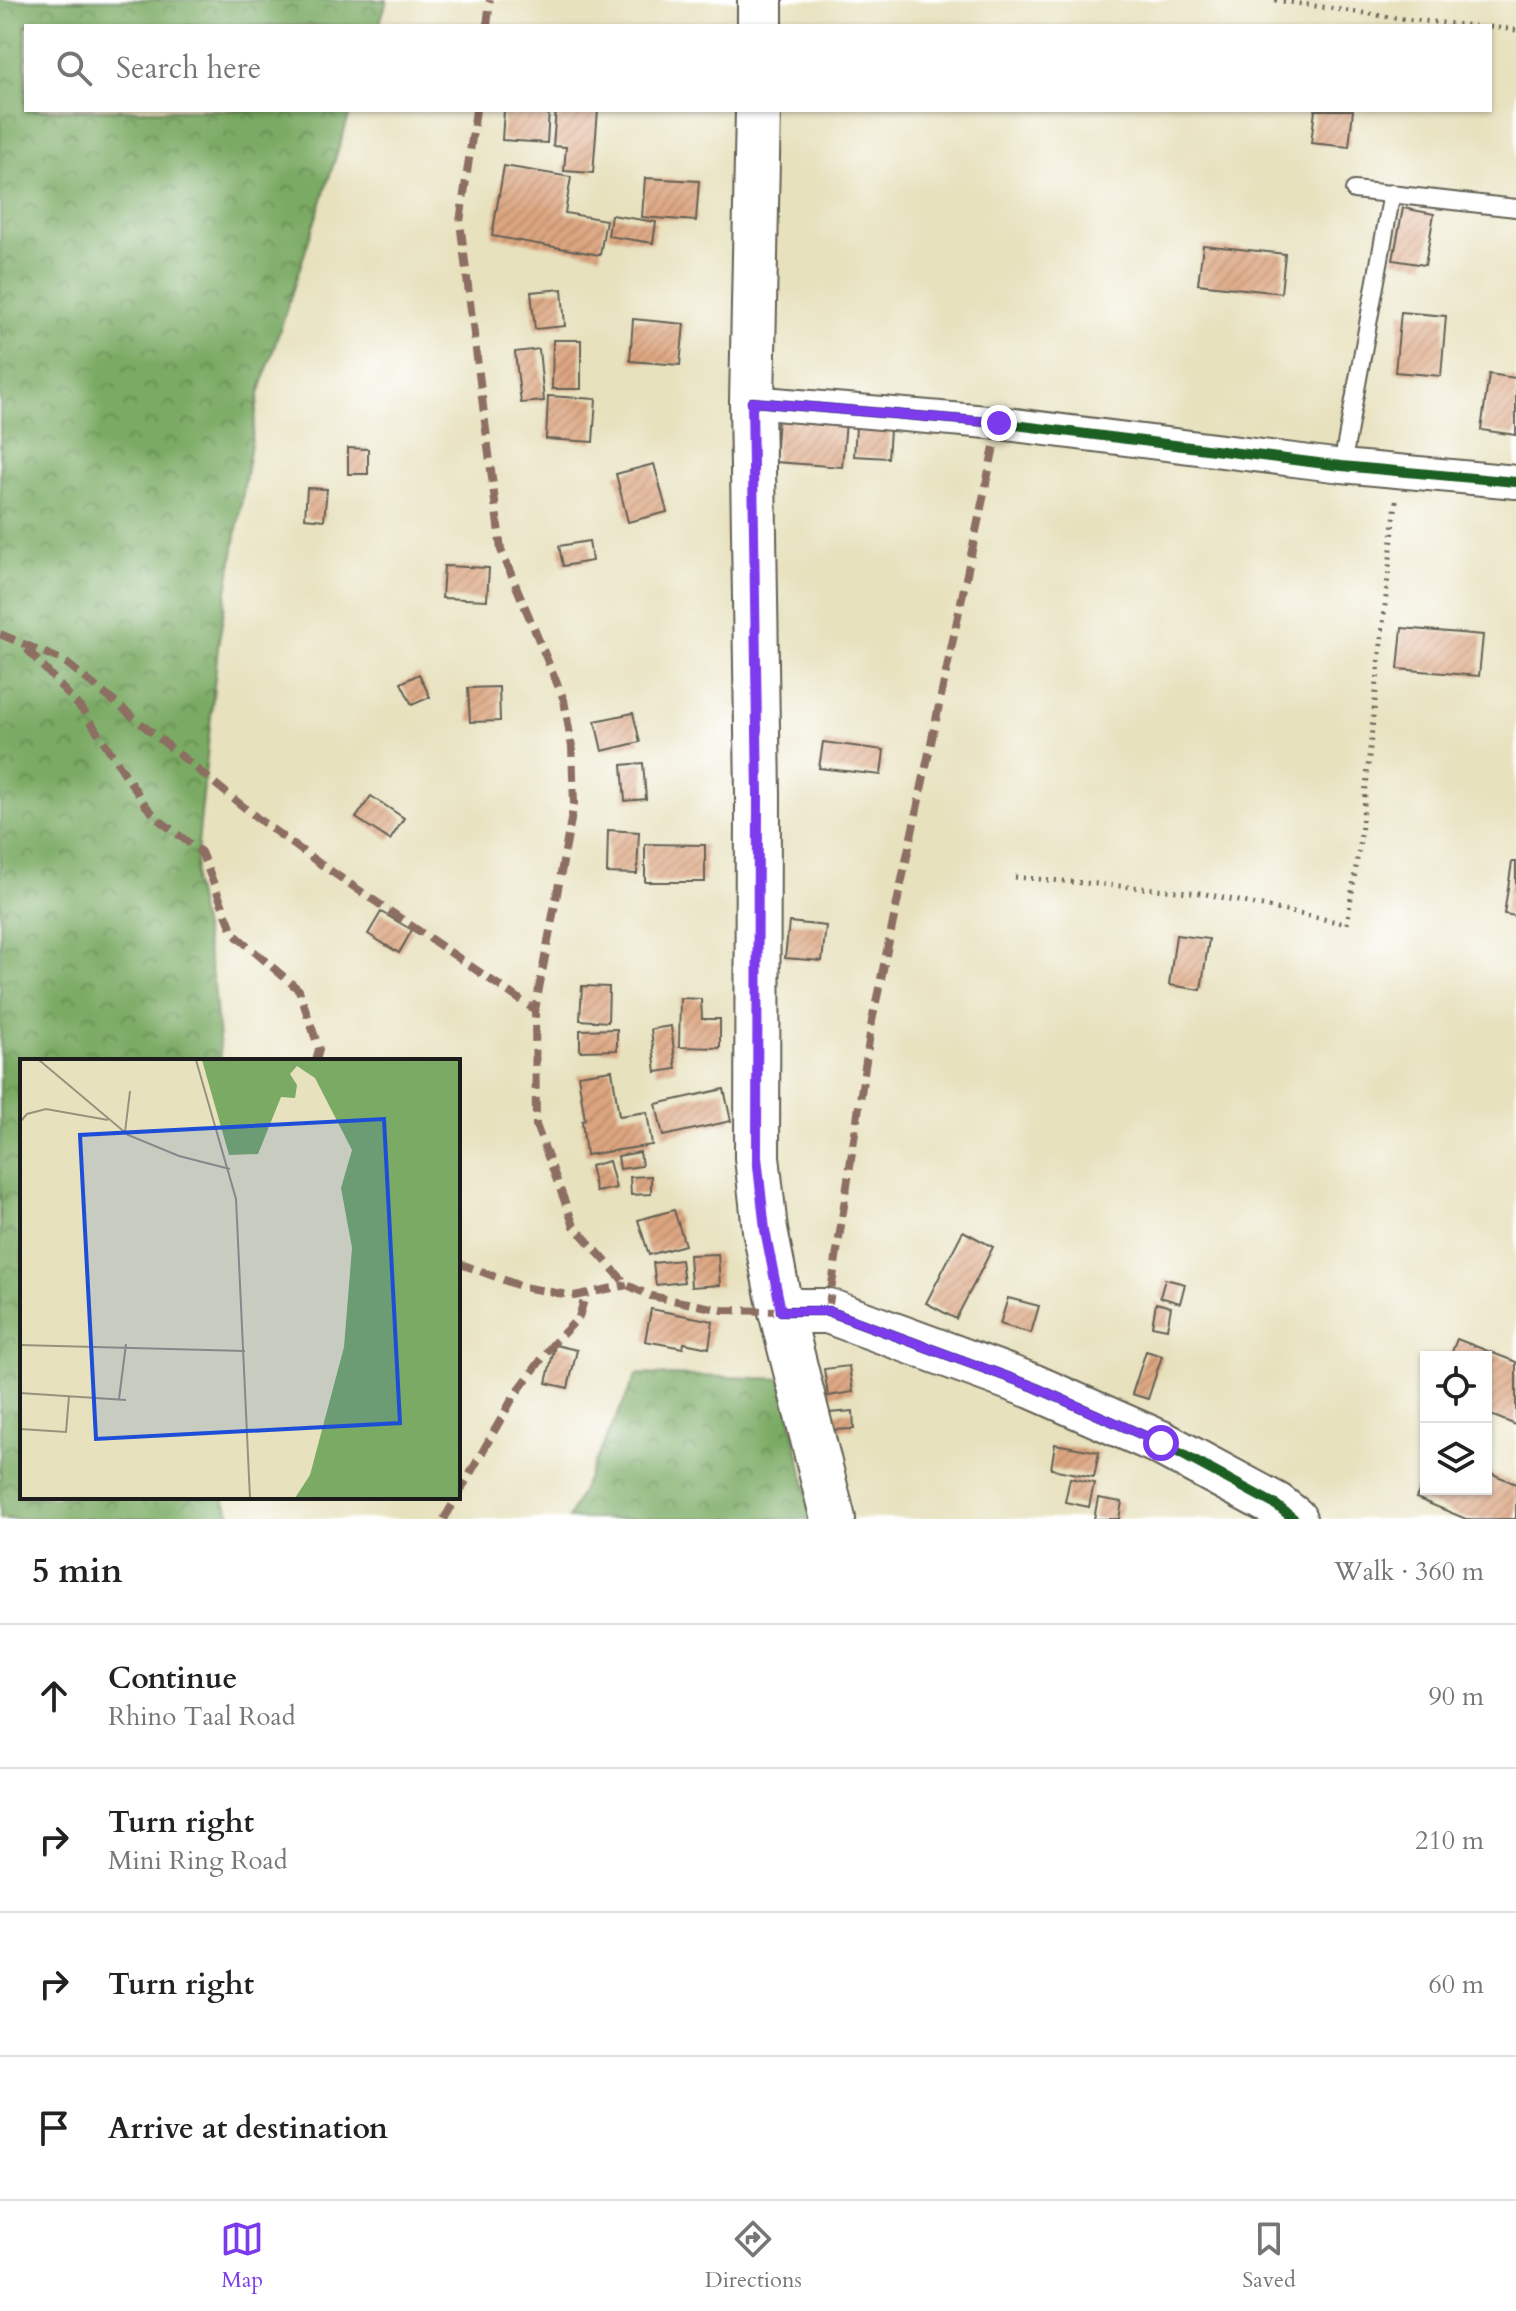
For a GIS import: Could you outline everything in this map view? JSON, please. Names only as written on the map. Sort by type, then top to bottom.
[{"type":"main road","points":[[760,0],[760,24]]},
{"type":"main road","points":[[758,112],[752,402],[758,795],[757,1157],[765,1230],[781,1311],[833,1519]]},
{"type":"main road","points":[[781,1311],[828,1311],[1032,1386],[1161,1443],[1276,1505],[1293,1519]]},
{"type":"street","points":[[752,402],[999,423],[1342,466],[1516,482]]},
{"type":"lane","points":[[1354,190],[1516,208]]},
{"type":"lane","points":[[1342,466],[1392,193]]},
{"type":"path","points":[[1275,0],[1455,24]]},
{"type":"path","points":[[1492,27],[1516,30]]},
{"type":"path","points":[[1015,877],[1201,893],[1347,924],[1361,834],[1399,472]]},
{"type":"green space","points":[[0,0],[387,0],[380,24],[24,24],[24,112],[350,112],[259,394],[218,647],[194,883],[214,986],[221,1059],[20,1059],[20,1499],[224,1499],[233,1519],[0,1519]]},
{"type":"green space","points":[[637,1374],[782,1379],[813,1519],[568,1519]]},
{"type":"building","points":[[504,112],[549,112],[547,143],[502,140]]},
{"type":"building","points":[[556,112],[598,112],[593,173],[564,171],[566,147],[553,146]]},
{"type":"building","points":[[1315,112],[1353,112],[1349,147],[1311,143]]},
{"type":"building","points":[[504,166],[571,177],[565,213],[606,220],[600,255],[492,236]]},
{"type":"building","points":[[645,178],[699,181],[696,221],[642,217]]},
{"type":"building","points":[[1403,208],[1434,214],[1425,265],[1393,260]]},
{"type":"building","points":[[611,215],[656,222],[653,243],[608,236]]},
{"type":"building","points":[[1203,245],[1285,254],[1281,293],[1198,284]]},
{"type":"building","points":[[562,289],[565,326],[535,329],[531,292]]},
{"type":"building","points":[[1401,312],[1446,316],[1441,376],[1395,372]]},
{"type":"building","points":[[633,319],[684,324],[680,365],[630,361]]},
{"type":"building","points":[[553,340],[581,340],[581,389],[552,389]]},
{"type":"building","points":[[539,349],[544,401],[521,403],[515,352]]},
{"type":"building","points":[[1489,374],[1516,378],[1516,435],[1481,430]]},
{"type":"building","points":[[548,396],[596,399],[593,442],[546,439]]},
{"type":"building","points":[[778,417],[846,422],[842,467],[775,462]]},
{"type":"building","points":[[856,427],[890,430],[888,458],[854,456]]},
{"type":"building","points":[[348,448],[368,449],[368,474],[348,474]]},
{"type":"building","points":[[654,464],[667,512],[628,522],[616,474]]},
{"type":"building","points":[[307,488],[327,489],[324,520],[305,518]]},
{"type":"building","points":[[589,541],[592,561],[563,566],[559,546]]},
{"type":"building","points":[[444,566],[489,568],[487,600],[442,598]]},
{"type":"building","points":[[1402,628],[1483,635],[1479,676],[1398,669]]},
{"type":"building","points":[[419,674],[430,697],[412,705],[401,683]]},
{"type":"building","points":[[499,687],[500,721],[470,722],[468,688]]},
{"type":"building","points":[[633,713],[640,742],[602,751],[595,721]]},
{"type":"building","points":[[823,742],[884,750],[881,775],[819,768]]},
{"type":"building","points":[[643,763],[646,799],[625,801],[622,765]]},
{"type":"building","points":[[371,796],[404,818],[390,840],[356,818]]},
{"type":"building","points":[[608,830],[639,832],[637,874],[607,873]]},
{"type":"building","points":[[645,844],[705,845],[705,882],[645,882]]},
{"type":"building","points":[[1512,862],[1516,862],[1516,916],[1504,914]]},
{"type":"building","points":[[381,912],[412,930],[399,953],[368,934]]},
{"type":"building","points":[[789,922],[826,926],[822,961],[785,958]]},
{"type":"building","points":[[1176,935],[1209,939],[1201,990],[1169,985]]},
{"type":"building","points":[[582,986],[609,987],[608,1022],[580,1020]]},
{"type":"building","points":[[680,998],[701,999],[702,1019],[720,1019],[720,1048],[679,1047]]},
{"type":"building","points":[[671,1026],[676,1069],[656,1072],[651,1029]]},
{"type":"building","points":[[617,1029],[617,1050],[580,1051],[580,1030]]},
{"type":"building","points":[[612,1070],[619,1116],[647,1112],[652,1145],[586,1155],[582,1121],[585,1120],[578,1075]]},
{"type":"building","points":[[724,1089],[731,1121],[663,1136],[656,1104]]},
{"type":"building","points":[[640,1152],[642,1166],[620,1169],[618,1156]]},
{"type":"building","points":[[609,1161],[616,1188],[596,1192],[590,1166]]},
{"type":"building","points":[[651,1176],[651,1194],[631,1195],[630,1177]]},
{"type":"building","points":[[674,1210],[685,1245],[649,1255],[638,1220]]},
{"type":"building","points":[[963,1231],[993,1247],[956,1319],[926,1303]]},
{"type":"building","points":[[718,1254],[720,1285],[691,1287],[689,1255]]},
{"type":"building","points":[[681,1260],[684,1282],[656,1285],[653,1263]]},
{"type":"building","points":[[1165,1279],[1185,1284],[1180,1303],[1160,1297]]},
{"type":"building","points":[[1008,1298],[1039,1306],[1031,1333],[1000,1324]]},
{"type":"building","points":[[1156,1303],[1171,1307],[1167,1329],[1152,1326]]},
{"type":"building","points":[[651,1309],[713,1321],[709,1348],[684,1343],[683,1348],[645,1341]]},
{"type":"building","points":[[1457,1339],[1488,1351],[1452,1351]]},
{"type":"building","points":[[555,1345],[577,1350],[568,1388],[546,1383]]},
{"type":"building","points":[[1146,1351],[1162,1356],[1148,1399],[1132,1394]]},
{"type":"building","points":[[1492,1353],[1516,1362],[1516,1425],[1492,1415]]},
{"type":"building","points":[[849,1366],[853,1392],[828,1396],[824,1369]]},
{"type":"building","points":[[853,1411],[854,1429],[830,1430],[829,1413]]},
{"type":"building","points":[[1055,1444],[1099,1452],[1094,1477],[1051,1469]]},
{"type":"building","points":[[1492,1474],[1516,1484],[1516,1519],[1466,1519],[1416,1498],[1420,1489],[1420,1495],[1492,1495]]},
{"type":"building","points":[[1070,1478],[1094,1483],[1089,1507],[1065,1502]]},
{"type":"building","points":[[1098,1498],[1122,1502],[1119,1519],[1094,1519]]},
{"type":"marked path","points":[[487,24],[490,0]]},
{"type":"marked path","points":[[476,112],[460,222],[501,550],[564,700],[572,747],[574,804],[535,1010]]},
{"type":"marked path","points":[[828,1311],[872,1021],[999,423]]},
{"type":"marked path","points":[[0,634],[64,661],[261,821],[535,1010],[536,1125],[574,1226],[627,1285],[651,1296],[723,1310],[781,1311]]},
{"type":"marked path","points":[[27,649],[85,713],[146,806],[201,852],[234,934],[299,990],[319,1049],[316,1059]]},
{"type":"marked path","points":[[460,1264],[523,1287],[574,1296],[627,1285]]},
{"type":"marked path","points":[[460,1491],[514,1396],[553,1344],[579,1317],[586,1293]]},
{"type":"marked path","points":[[444,1519],[456,1499]]},
{"type":"cycle path","points":[[752,402],[999,423],[1342,466],[1516,482]]},
{"type":"cycle path","points":[[781,1311],[828,1311],[1032,1386],[1161,1443],[1276,1505],[1294,1519]]},
{"type":"route","points":[[999,423],[752,402],[758,795],[757,1157],[765,1230],[781,1311],[828,1311],[1032,1386],[1161,1443]]}]
